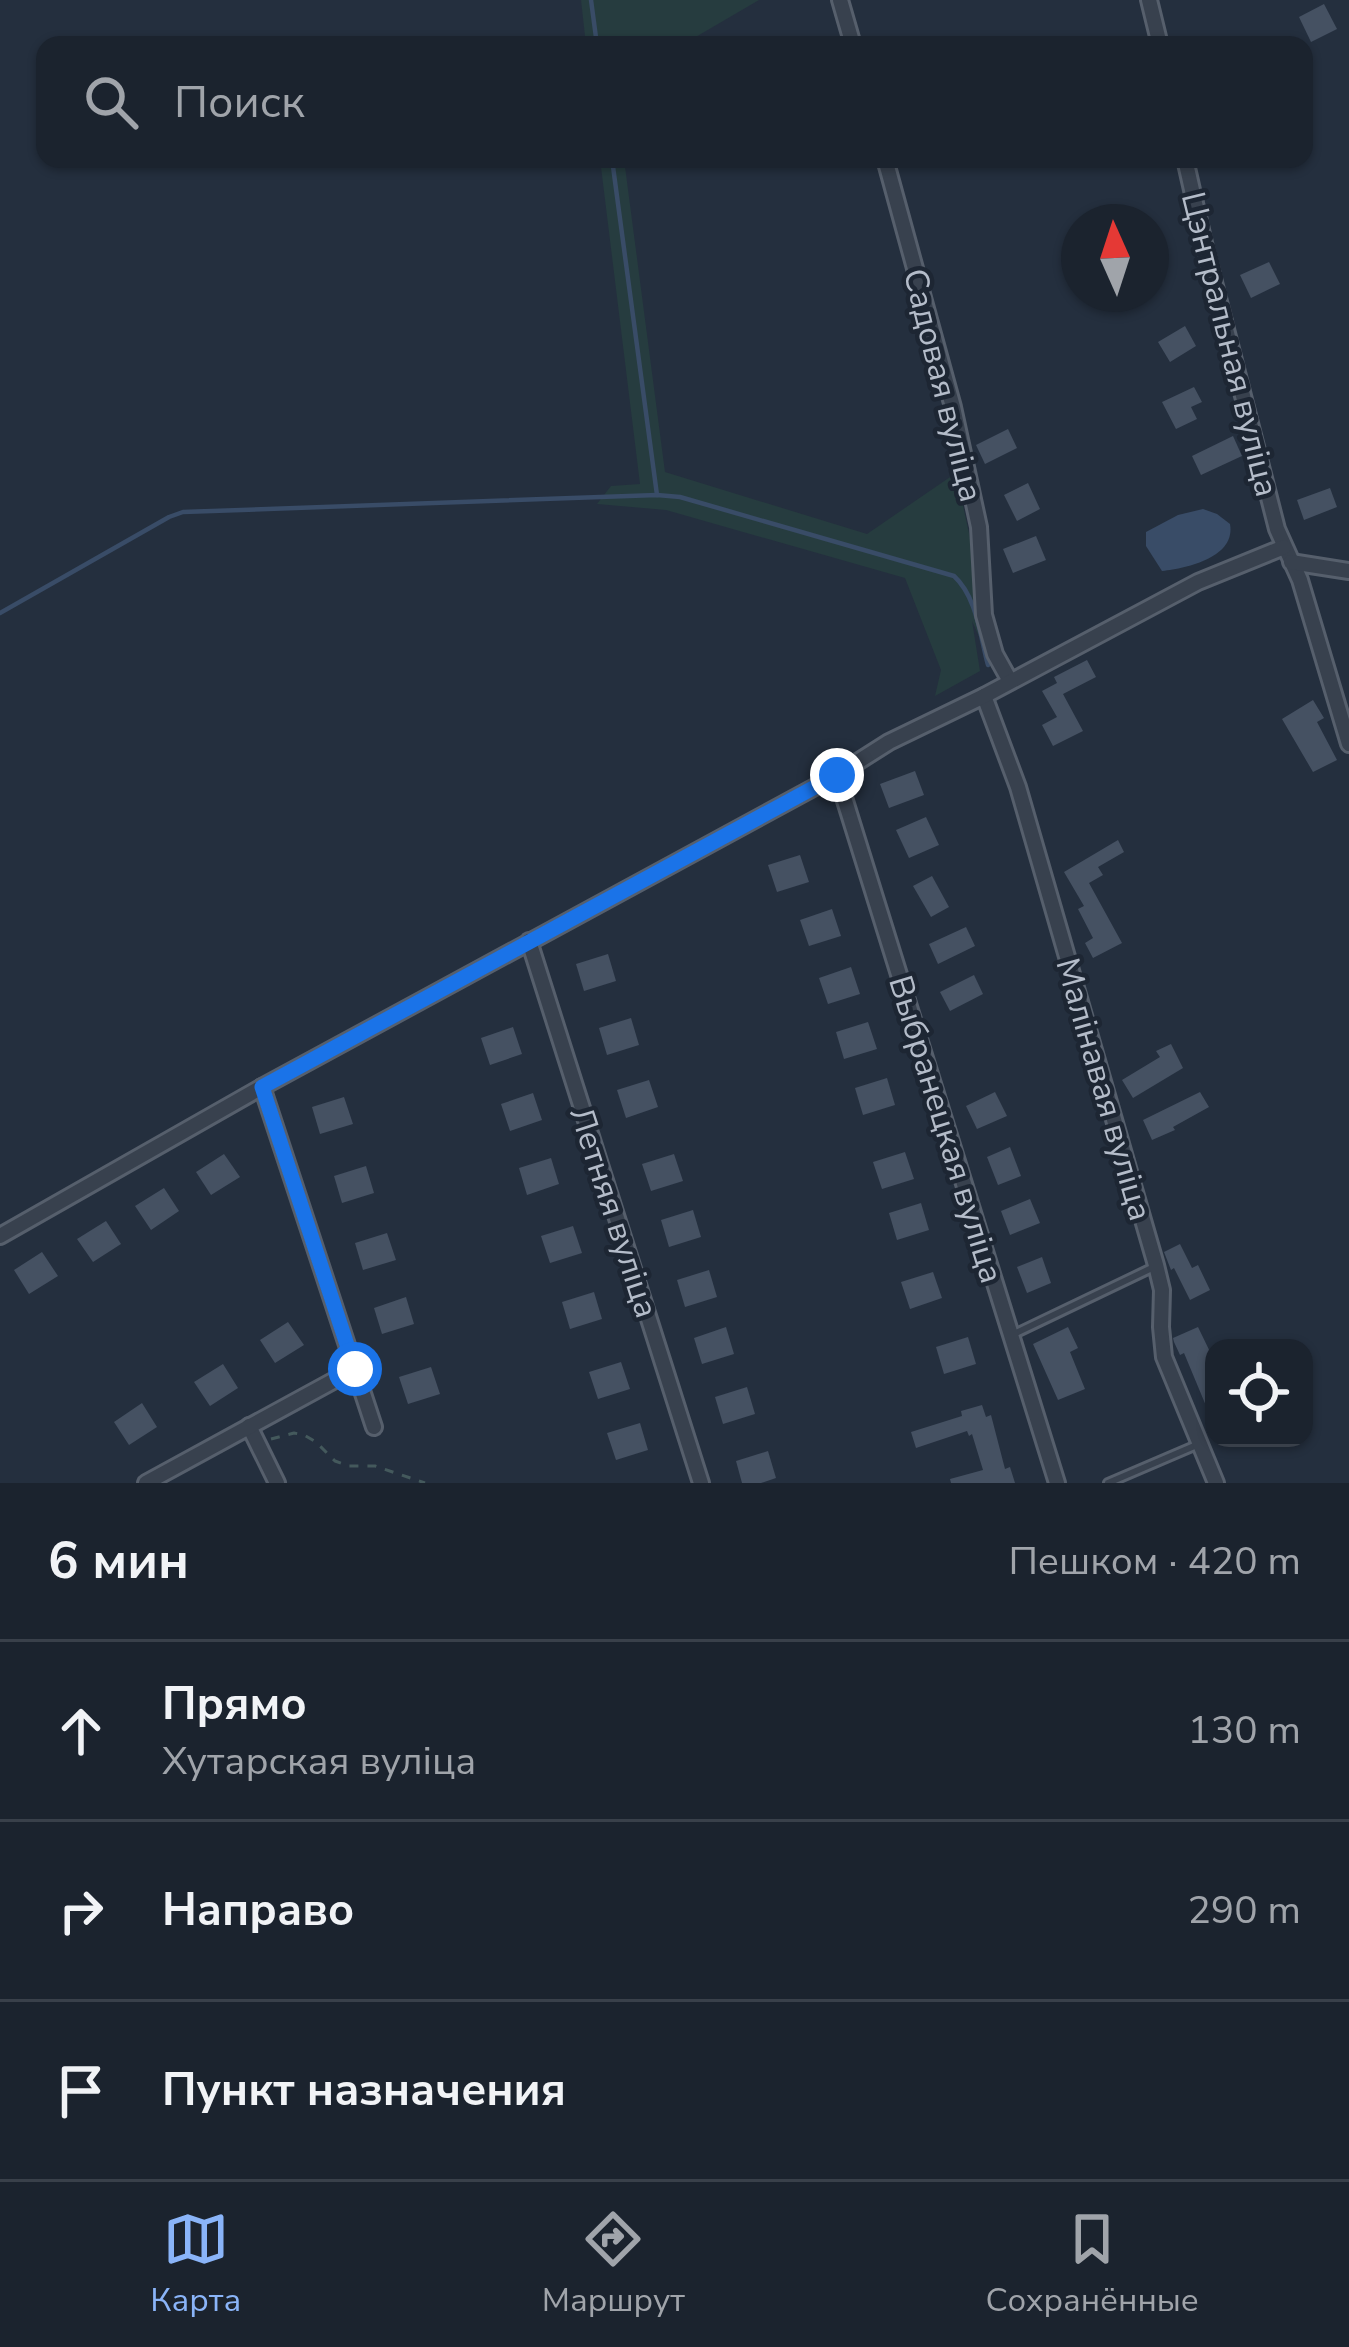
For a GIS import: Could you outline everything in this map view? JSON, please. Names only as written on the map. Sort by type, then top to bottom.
[{"type":"street","points":[[840,0],[850,36]]},
{"type":"street","points":[[1149,0],[1158,36]]},
{"type":"street","name":"Садовая вуліца","points":[[887,168],[953,407],[980,527],[984,615],[994,654],[1010,682]]},
{"type":"street","name":"Цэнтральная вуліца","points":[[1187,168],[1277,529],[1300,580],[1349,745]]},
{"type":"street","points":[[0,1236],[889,742],[1198,582],[1284,547]]},
{"type":"street","points":[[1291,562],[1349,571]]},
{"type":"street","name":"Малінавая вуліца","points":[[984,696],[1018,787],[1156,1265],[1162,1290],[1164,1357],[1216,1483]]},
{"type":"street","name":"Выбранецкая вуліца","points":[[837,775],[1058,1483]]},
{"type":"street","name":"Летняя вуліца","points":[[529,941],[700,1483]]},
{"type":"street","points":[[262,1087],[374,1427]]},
{"type":"street","points":[[146,1483],[355,1369]]},
{"type":"street","points":[[249,1426],[277,1483]]},
{"type":"lane","points":[[1011,1335],[1156,1265]]},
{"type":"lane","points":[[1108,1483],[1201,1444]]},
{"type":"path","points":[[249,1426],[268,1440],[304,1435],[335,1461],[375,1466],[424,1483]]},
{"type":"green space","points":[[581,0],[759,0],[697,36],[585,36]]},
{"type":"green space","points":[[601,168],[625,168],[665,472],[867,534],[956,473],[991,663],[972,621],[980,671],[935,696],[941,670],[905,578],[666,510],[597,504],[611,486],[640,484]]},
{"type":"water","points":[[1203,509],[1230,524],[1226,545],[1197,564],[1162,571],[1146,546],[1146,532],[1178,515]]},
{"type":"building","points":[[1324,4],[1337,29],[1313,41],[1299,17]]},
{"type":"building","points":[[1269,262],[1280,284],[1251,298],[1240,275]]},
{"type":"building","points":[[1185,326],[1196,346],[1170,362],[1158,342]]},
{"type":"building","points":[[1194,387],[1202,402],[1191,407],[1197,419],[1176,429],[1162,402]]},
{"type":"building","points":[[1008,429],[1017,448],[985,464],[976,445]]},
{"type":"building","points":[[1233,436],[1242,456],[1201,475],[1192,456]]},
{"type":"building","points":[[1028,483],[1040,509],[1017,521],[1004,495]]},
{"type":"building","points":[[1330,488],[1337,507],[1304,520],[1297,500]]},
{"type":"building","points":[[1036,536],[1046,560],[1013,573],[1003,549]]},
{"type":"building","points":[[1087,660],[1096,677],[1063,694],[1083,731],[1053,746],[1042,725],[1057,717],[1042,691],[1057,683],[1054,677]]},
{"type":"building","points":[[1313,700],[1324,718],[1317,722],[1337,760],[1313,772],[1282,719]]},
{"type":"building","points":[[915,771],[924,795],[889,808],[880,784]]},
{"type":"building","points":[[926,817],[939,845],[909,858],[896,830]]},
{"type":"building","points":[[1118,840],[1124,852],[1098,867],[1103,875],[1089,883],[1122,943],[1093,958],[1085,943],[1093,938],[1078,909],[1084,906],[1064,872]]},
{"type":"building","points":[[800,855],[809,882],[777,892],[768,865]]},
{"type":"building","points":[[932,876],[949,907],[931,917],[913,886]]},
{"type":"building","points":[[832,909],[841,936],[809,946],[800,920]]},
{"type":"building","points":[[966,927],[975,946],[938,964],[929,944]]},
{"type":"building","points":[[608,954],[616,981],[584,991],[576,964]]},
{"type":"building","points":[[851,967],[860,994],[828,1004],[819,978]]},
{"type":"building","points":[[974,975],[983,994],[950,1011],[940,992]]},
{"type":"building","points":[[631,1018],[639,1045],[607,1055],[599,1028]]},
{"type":"building","points":[[868,1022],[877,1049],[844,1059],[836,1032]]},
{"type":"building","points":[[513,1027],[522,1054],[490,1065],[481,1038]]},
{"type":"building","points":[[1171,1044],[1183,1068],[1133,1098],[1122,1080],[1160,1057],[1156,1051]]},
{"type":"building","points":[[887,1078],[895,1105],[863,1115],[855,1088]]},
{"type":"building","points":[[649,1080],[658,1107],[626,1118],[617,1090]]},
{"type":"building","points":[[995,1092],[1007,1116],[977,1129],[966,1106]]},
{"type":"building","points":[[1200,1092],[1209,1107],[1152,1140],[1143,1120]]},
{"type":"building","points":[[533,1093],[542,1120],[510,1131],[501,1104]]},
{"type":"building","points":[[344,1097],[353,1124],[320,1134],[312,1107]]},
{"type":"building","points":[[1010,1147],[1021,1176],[998,1185],[987,1157]]},
{"type":"building","points":[[905,1152],[914,1179],[882,1189],[873,1162]]},
{"type":"building","points":[[224,1154],[240,1177],[211,1195],[196,1172]]},
{"type":"building","points":[[674,1154],[683,1181],[651,1191],[642,1164]]},
{"type":"building","points":[[551,1158],[559,1184],[527,1195],[519,1168]]},
{"type":"building","points":[[366,1166],[374,1193],[342,1203],[334,1176]]},
{"type":"building","points":[[164,1188],[179,1211],[151,1230],[135,1206]]},
{"type":"building","points":[[1030,1199],[1040,1223],[1010,1235],[1001,1211]]},
{"type":"building","points":[[921,1203],[929,1230],[897,1240],[889,1213]]},
{"type":"building","points":[[693,1210],[701,1237],[669,1247],[661,1220]]},
{"type":"building","points":[[106,1221],[121,1244],[93,1262],[77,1239]]},
{"type":"building","points":[[573,1226],[582,1253],[550,1263],[541,1236]]},
{"type":"building","points":[[387,1233],[396,1260],[363,1270],[355,1243]]},
{"type":"building","points":[[1180,1244],[1192,1268],[1198,1265],[1210,1290],[1190,1300],[1164,1252]]},
{"type":"building","points":[[42,1252],[58,1276],[29,1294],[14,1270]]},
{"type":"building","points":[[1042,1257],[1051,1283],[1027,1293],[1017,1267]]},
{"type":"building","points":[[709,1270],[717,1297],[685,1307],[677,1280]]},
{"type":"building","points":[[933,1272],[942,1298],[910,1309],[901,1282]]},
{"type":"building","points":[[594,1292],[602,1319],[570,1329],[562,1302]]},
{"type":"building","points":[[406,1297],[414,1324],[382,1334],[374,1308]]},
{"type":"building","points":[[288,1322],[304,1345],[275,1363],[260,1340]]},
{"type":"building","points":[[726,1327],[734,1354],[702,1364],[694,1338]]},
{"type":"building","points":[[1068,1327],[1078,1348],[1070,1352],[1085,1389],[1058,1400],[1033,1344]]},
{"type":"building","points":[[1198,1327],[1205,1341],[1205,1403],[1184,1353],[1180,1355],[1173,1338]]},
{"type":"building","points":[[968,1337],[976,1364],[944,1374],[936,1347]]},
{"type":"building","points":[[621,1362],[630,1389],[598,1399],[589,1372]]},
{"type":"building","points":[[223,1364],[238,1388],[210,1406],[194,1382]]},
{"type":"building","points":[[431,1367],[440,1394],[408,1404],[399,1377]]},
{"type":"building","points":[[747,1387],[755,1414],[723,1424],[715,1397]]},
{"type":"building","points":[[142,1403],[157,1427],[129,1445],[114,1422]]},
{"type":"building","points":[[982,1405],[986,1417],[991,1415],[1005,1469],[1010,1467],[1015,1483],[951,1483],[950,1479],[983,1470],[967,1431],[916,1448],[911,1432]]},
{"type":"building","points":[[640,1423],[648,1450],[616,1460],[607,1433]]},
{"type":"building","points":[[768,1451],[776,1478],[742,1483],[736,1461]]},
{"type":"waterway","points":[[591,0],[596,36]]},
{"type":"waterway","points":[[613,168],[657,495]]},
{"type":"waterway","points":[[0,613],[183,512],[657,495],[680,497],[954,576],[973,606],[988,665]]},
{"type":"route","points":[[355,1369],[262,1087],[837,775]]}]
